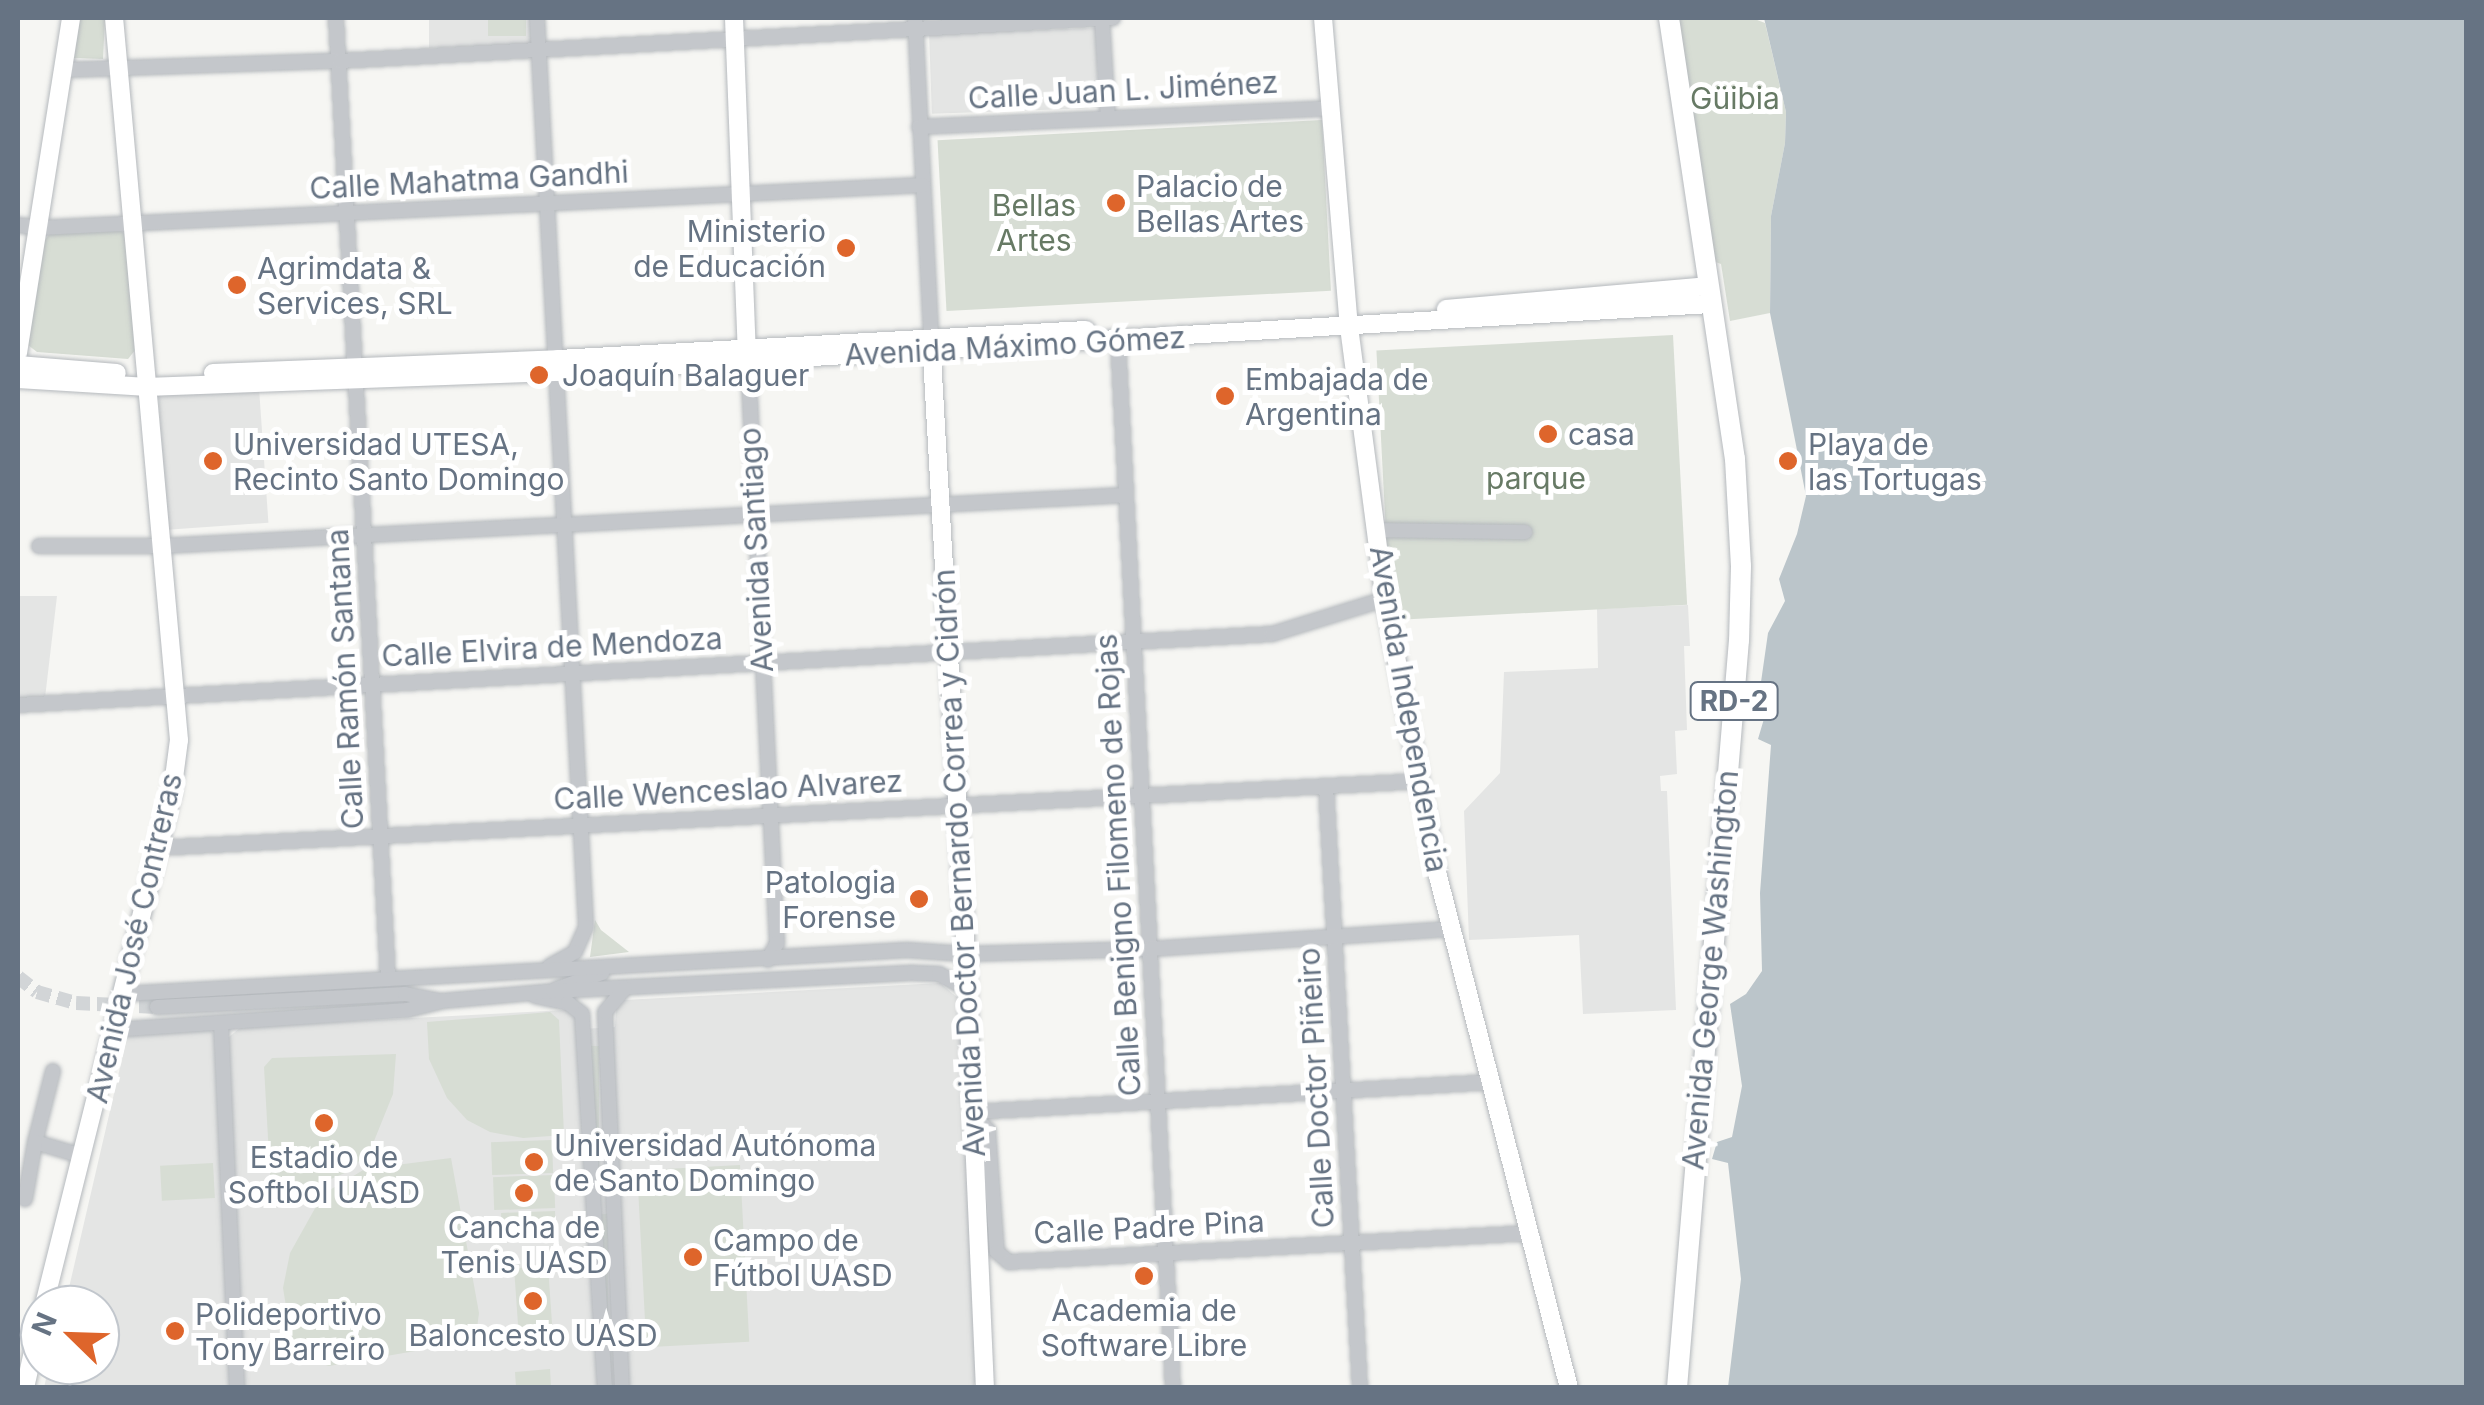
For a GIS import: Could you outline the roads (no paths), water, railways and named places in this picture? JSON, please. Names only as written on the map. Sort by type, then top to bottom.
[{"type":"highway","name":"Avenida George Washington","points":[[1657,18],[1735,459],[1741,566],[1739,640],[1677,1388]]},
{"type":"highway","name":"Avenida George Washington","points":[[1666,1388],[1727,624],[1722,451],[1707,295],[1669,18]]},
{"type":"main road","points":[[18,353],[63,70],[65,18]]},
{"type":"main road","name":"Avenida José Contreras","points":[[49,1285],[176,766],[175,696],[114,18]]},
{"type":"main road","name":"Avenida Santiago","points":[[734,18],[747,354]]},
{"type":"main road","name":"Avenida Independencia","points":[[1322,18],[1348,321],[1385,598],[1454,929],[1569,1388]]},
{"type":"main road","name":"Avenida Máximo Gómez","points":[[931,345],[1118,340],[1707,295]]},
{"type":"main road","name":"Avenida Máximo Gómez","points":[[18,379],[147,382],[558,366],[1348,321]]},
{"type":"main road","name":"Avenida Doctor Bernardo Correa y Cidrón","points":[[931,345],[968,989],[985,1388]]},
{"type":"main road","name":"Avenida Máximo Gómez","points":[[18,365],[147,382]]},
{"type":"street","name":"Calle Ramón Santana","points":[[336,18],[388,978]]},
{"type":"street","points":[[537,18],[586,927],[575,952],[545,968]]},
{"type":"street","points":[[1102,18],[1108,118]]},
{"type":"street","points":[[63,70],[539,50],[736,39],[915,23],[1113,18]]},
{"type":"street","points":[[915,23],[931,345]]},
{"type":"street","name":"Calle Juan L. Jiménez","points":[[920,126],[1330,108]]},
{"type":"street","name":"Calle Mahatma Gandhi","points":[[18,225],[38,228],[923,184]]},
{"type":"street","name":"Calle Benigno Filomeno de Rojas","points":[[1118,340],[1174,1388]]},
{"type":"street","name":"Avenida Santiago","points":[[747,354],[777,944],[768,960]]},
{"type":"street","points":[[39,546],[162,546],[1126,495]]},
{"type":"street","points":[[1376,530],[1524,532]]},
{"type":"street","name":"Calle Elvira de Mendoza","points":[[18,705],[1272,634],[1385,598]]},
{"type":"street","name":"Calle Wenceslao Alvarez","points":[[157,848],[1421,781]]},
{"type":"street","name":"Calle Doctor Piñeiro","points":[[1326,786],[1360,1388]]},
{"type":"street","points":[[122,994],[907,950],[966,954],[1150,948],[1454,929]]},
{"type":"street","points":[[553,991],[622,968]]},
{"type":"street","points":[[112,1030],[407,1010],[442,1001],[553,991],[914,973],[938,974],[968,989]]},
{"type":"street","points":[[622,1388],[605,1012],[625,988]]},
{"type":"street","points":[[157,1007],[405,994],[442,1001]]},
{"type":"street","points":[[530,994],[568,1003],[582,1014],[605,1012]]},
{"type":"street","points":[[582,1014],[605,1388]]},
{"type":"street","points":[[221,1024],[238,1388]]},
{"type":"street","points":[[25,1198],[53,1071]]},
{"type":"street","points":[[973,1114],[1493,1082]]},
{"type":"street","name":"Calle Padre Pina","points":[[973,1114],[988,1130],[998,1252],[1009,1262],[1531,1233]]},
{"type":"street","points":[[35,1142],[82,1156]]},
{"type":"street","points":[[591,1183],[613,1182]]},
{"type":"street","points":[[592,1204],[614,1202]]},
{"type":"tunnel","points":[[18,977],[37,992],[76,1003],[157,1007]]},
{"type":"place","name":"Palacio de Bellas Artes","points":[[1116,203]]},
{"type":"place","name":"Ministerio de Educación","points":[[846,248]]},
{"type":"place","name":"Agrimdata & Services, SRL","points":[[237,285]]},
{"type":"place","name":"Joaquín Balaguer","points":[[539,375]]},
{"type":"place","name":"Embajada de Argentina","points":[[1225,396]]},
{"type":"place","name":"casa","points":[[1548,434]]},
{"type":"place","name":"Universidad UTESA, Recinto Santo Domingo","points":[[213,461]]},
{"type":"place","name":"Playa de las Tortugas","points":[[1788,461]]},
{"type":"place","name":"Patologia Forense","points":[[919,899]]},
{"type":"place","name":"Estadio de Softbol UASD","points":[[324,1123]]},
{"type":"place","name":"Universidad Autónoma de Santo Domingo","points":[[534,1162]]},
{"type":"place","name":"Cancha de Tenis UASD","points":[[524,1193]]},
{"type":"place","name":"Campo de Fútbol UASD","points":[[693,1257]]},
{"type":"place","name":"Academia de Software Libre","points":[[1144,1276]]},
{"type":"place","name":"Baloncesto UASD","points":[[533,1301]]},
{"type":"place","name":"Polideportivo Tony Barreiro","points":[[175,1331]]},
{"type":"park label","name":"Güibia","points":[[1735,98]]},
{"type":"park label","name":"Bellas Artes","points":[[1034,222]]},
{"type":"park label","name":"parque","points":[[1536,478]]}]
